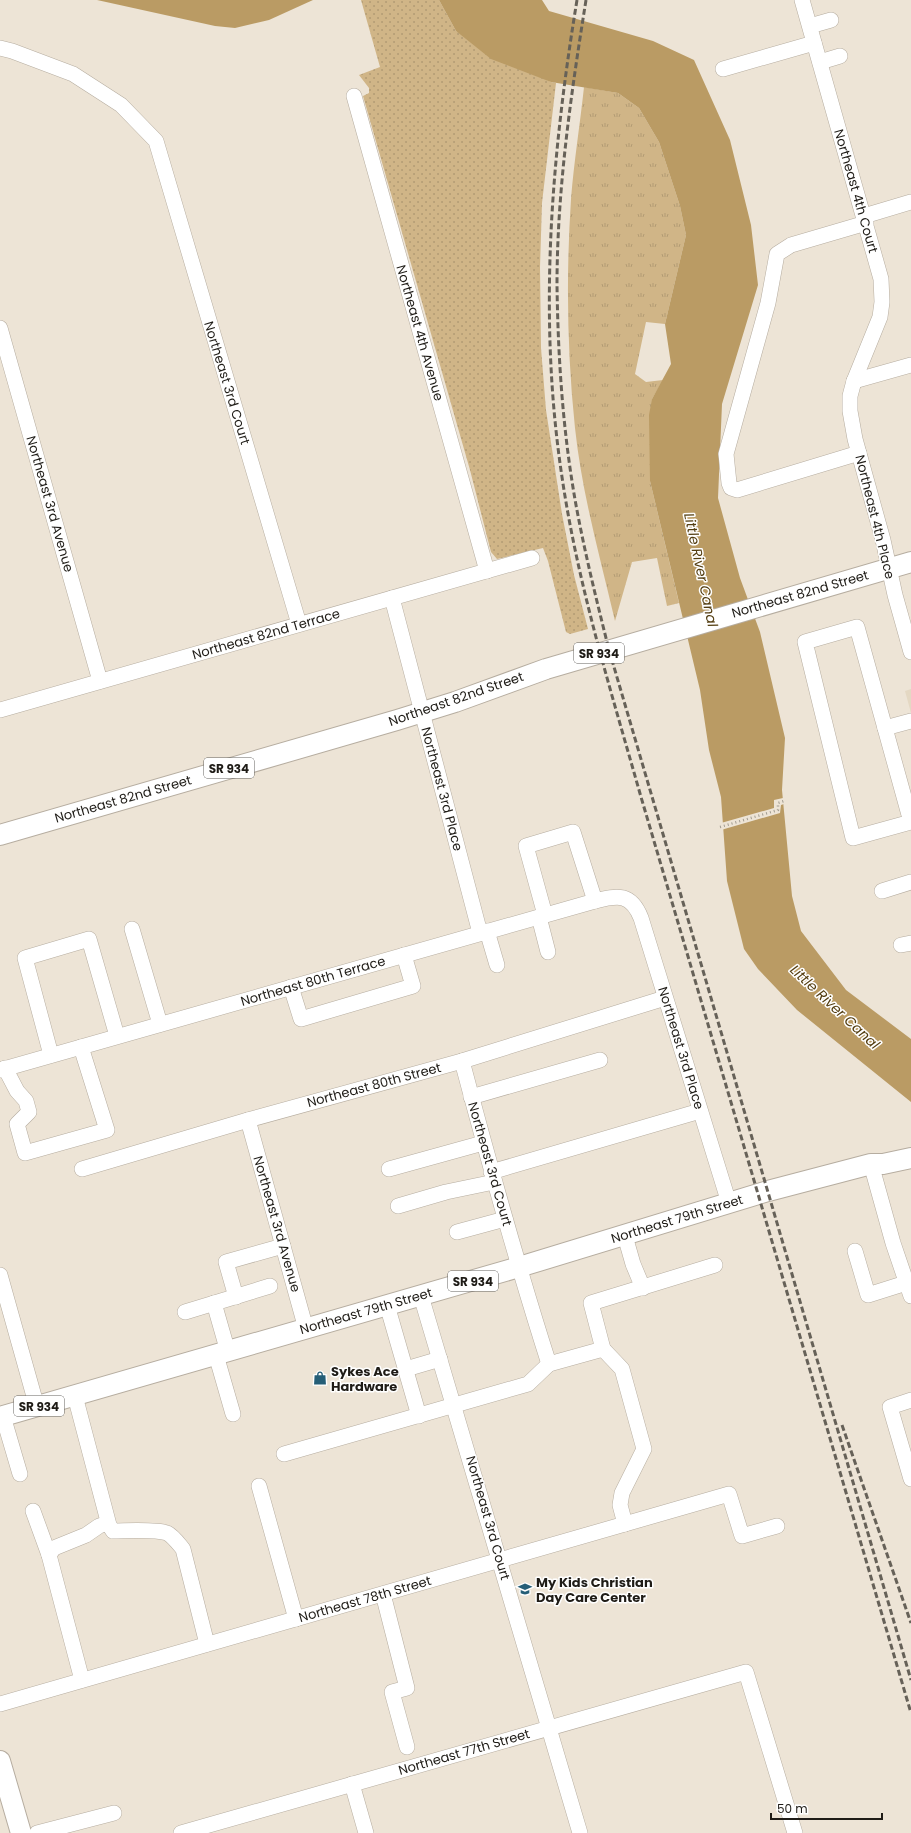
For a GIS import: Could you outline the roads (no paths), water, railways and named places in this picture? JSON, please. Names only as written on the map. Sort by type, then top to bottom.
[{"type":"main road","name":"Northeast 82nd Street","points":[[0,835],[421,712],[546,669],[911,562]]},
{"type":"main road","name":"Northeast 79th Street","points":[[871,1164],[887,1154],[911,1146]]},
{"type":"main road","name":"Northeast 79th Street","points":[[1,1417],[625,1236],[779,1188],[871,1164],[883,1164],[911,1158]]},
{"type":"main road","points":[[0,1760],[22,1832]]},
{"type":"street","name":"Northeast 4th Court","points":[[802,0],[853,185],[865,219],[880,271],[882,302],[877,325],[854,380]]},
{"type":"street","points":[[810,26],[831,20]]},
{"type":"street","points":[[724,69],[814,43]]},
{"type":"street","points":[[0,60],[6,49]]},
{"type":"street","name":"Northeast 3rd Court","points":[[6,49],[73,74],[121,105],[156,142],[299,624]]},
{"type":"street","points":[[820,62],[840,56]]},
{"type":"street","name":"Northeast 4th Avenue","points":[[354,96],[487,571]]},
{"type":"street","points":[[859,453],[737,490],[731,488],[729,483],[726,454],[768,303],[777,254],[791,245],[911,202]]},
{"type":"street","name":"Northeast 3rd Avenue","points":[[0,328],[100,681]]},
{"type":"street","points":[[854,380],[911,365]]},
{"type":"street","name":"Northeast 4th Place","points":[[854,380],[849,404],[850,420],[884,540],[889,568],[911,652]]},
{"type":"street","name":"Northeast 82nd Terrace","points":[[0,710],[532,558]]},
{"type":"street","name":"Northeast 3rd Place","points":[[392,598],[421,712],[484,932],[497,966]]},
{"type":"street","points":[[857,627],[885,728],[910,822],[853,838],[805,642],[857,627]]},
{"type":"street","points":[[885,728],[911,722]]},
{"type":"street","points":[[548,952],[542,916],[526,846],[574,832],[595,901]]},
{"type":"street","points":[[882,891],[911,882]]},
{"type":"street","name":"Northeast 80th Terrace","points":[[3,1069],[595,901],[610,897],[626,898]]},
{"type":"street","name":"Northeast 3rd Place","points":[[626,898],[634,905],[641,918],[729,1203]]},
{"type":"street","points":[[132,929],[160,1024]]},
{"type":"street","points":[[50,1055],[25,958],[89,940],[117,1036]]},
{"type":"street","points":[[291,987],[301,1019],[414,986],[404,955]]},
{"type":"street","name":"Northeast 80th Street","points":[[82,1169],[248,1120],[462,1061],[666,998]]},
{"type":"street","points":[[3,1069],[17,1091],[26,1101],[29,1112],[17,1124],[25,1153],[107,1130],[81,1047]]},
{"type":"street","points":[[471,1097],[600,1060]]},
{"type":"street","name":"Northeast 3rd Court","points":[[462,1061],[483,1143],[549,1364]]},
{"type":"street","points":[[398,1206],[700,1112]]},
{"type":"street","name":"Northeast 3rd Avenue","points":[[248,1120],[306,1329]]},
{"type":"street","points":[[389,1169],[483,1143]]},
{"type":"street","points":[[855,1251],[868,1295],[909,1290],[871,1164]]},
{"type":"street","points":[[457,1232],[505,1219]]},
{"type":"street","points":[[625,1236],[633,1264],[643,1288]]},
{"type":"street","points":[[236,1297],[226,1262],[283,1246]]},
{"type":"street","points":[[625,1524],[620,1505],[622,1493],[644,1449],[622,1369],[603,1349],[591,1303],[714,1265]]},
{"type":"street","points":[[0,1275],[37,1407]]},
{"type":"street","points":[[185,1312],[270,1286]]},
{"type":"street","name":"Northeast 3rd Court","points":[[421,1296],[455,1406],[580,1833]]},
{"type":"street","points":[[214,1303],[233,1414]]},
{"type":"street","points":[[387,1305],[419,1416]]},
{"type":"street","points":[[284,1454],[528,1384],[549,1364],[603,1349]]},
{"type":"street","points":[[406,1369],[440,1359]]},
{"type":"street","points":[[75,1396],[108,1523],[113,1531],[166,1533],[176,1540],[183,1549],[207,1644]]},
{"type":"street","points":[[911,1400],[890,1407],[911,1479]]},
{"type":"street","points":[[1,1417],[20,1474]]},
{"type":"street","points":[[258,1486],[296,1619]]},
{"type":"street","name":"Northeast 78th Street","points":[[0,1704],[729,1494],[742,1536],[777,1526]]},
{"type":"street","points":[[34,1510],[49,1555],[82,1680]]},
{"type":"street","points":[[49,1555],[54,1548],[86,1535],[99,1526],[108,1523]]},
{"type":"street","points":[[383,1594],[407,1688],[392,1692],[407,1747]]},
{"type":"street","name":"Northeast 77th Street","points":[[190,1832],[352,1784],[746,1672],[795,1833]]},
{"type":"street","points":[[352,1784],[366,1833]]},
{"type":"street","points":[[22,1832],[114,1813]]},
{"type":"water","points":[[97,0],[313,0],[269,20],[235,28],[215,26]]},
{"type":"water","name":"Little River Canal","points":[[439,0],[542,0],[549,11],[653,41],[694,60],[730,140],[751,225],[758,285],[722,404],[718,498],[740,578],[760,632],[785,738],[782,790],[792,896],[801,931],[846,990],[911,1039],[911,1102],[797,1010],[758,969],[744,949],[727,881],[721,797],[709,750],[700,690],[650,481],[649,415],[652,399],[671,364],[665,324],[686,235],[680,206],[659,142],[639,108],[618,93],[551,82],[491,59],[456,31]]},
{"type":"railway","points":[[577,0],[560,119],[554,178],[549,298],[555,417],[562,477],[569,518],[586,598],[618,718],[911,1713]]},
{"type":"railway","points":[[586,0],[570,106],[559,214],[557,285],[560,368],[571,478],[591,578],[609,650],[911,1680]]},
{"type":"railway","points":[[842,1425],[911,1623]]},
{"type":"place","name":"Sykes Ace Hardware","points":[[320,1378]]},
{"type":"place","name":"My Kids Christian Day Care Center","points":[[525,1589]]}]
